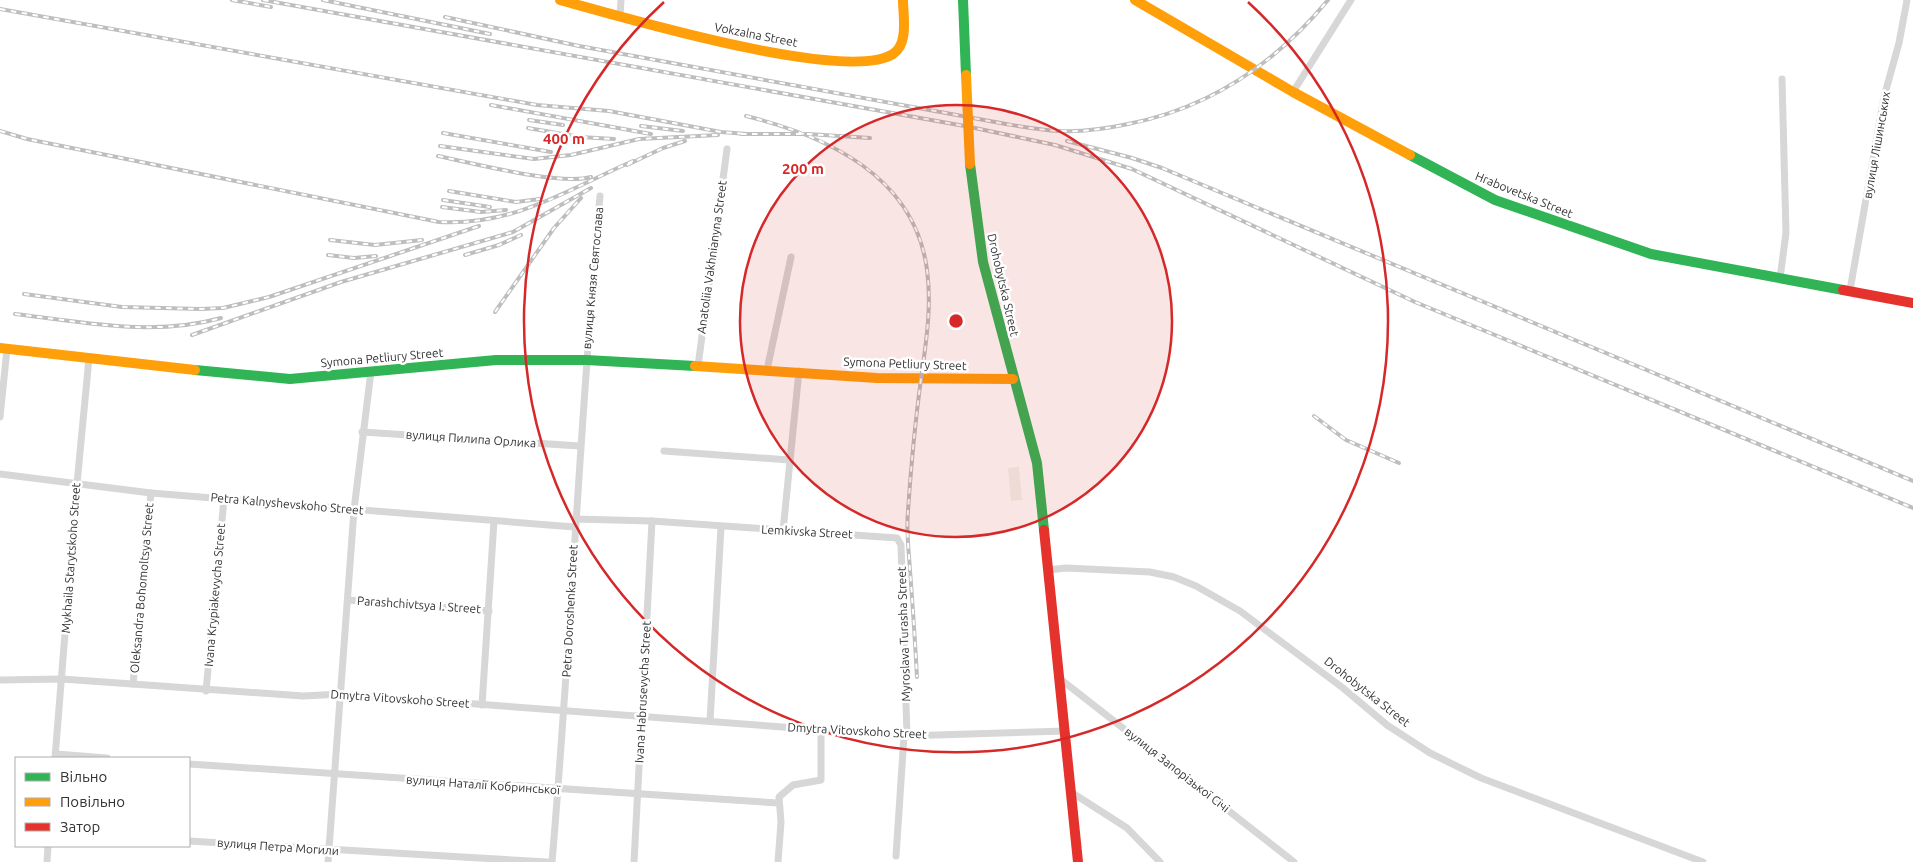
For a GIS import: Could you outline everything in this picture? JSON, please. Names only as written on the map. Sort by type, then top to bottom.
[{"type":"main road","name":"Vokzalna Street","points":[[560,0],[689,34],[808,58],[866,63],[886,59],[898,49],[904,32],[903,0]]},
{"type":"main road","name":"Drohobytska Street","points":[[963,0],[970,164],[980,245],[1013,379],[1037,463],[1078,862]]},
{"type":"main road","name":"Hrabovetska Street","points":[[1135,0],[1293,92],[1495,200],[1642,252],[1913,303]]},
{"type":"main road","name":"Symona Petliury Street","points":[[3,348],[255,377],[290,379],[496,360],[586,360],[799,371],[877,378],[1013,379]]},
{"type":"street","points":[[620,16],[621,0]]},
{"type":"street","points":[[1293,92],[1351,0]]},
{"type":"street","name":"вулиця Лішинських","points":[[1850,290],[1884,97],[1899,43],[1907,0]]},
{"type":"street","points":[[1780,278],[1786,233],[1782,78]]},
{"type":"street","name":"Anatoliia Vakhnianyna Street","points":[[698,366],[727,149]]},
{"type":"street","name":"вулиця Князя Святослава","points":[[586,360],[600,196]]},
{"type":"street","points":[[767,370],[791,256]]},
{"type":"street","points":[[0,416],[3,348]]},
{"type":"street","name":"Mykhaila Starytskoho Street","points":[[55,756],[89,358]]},
{"type":"street","name":"Petra Doroshenka Street","points":[[552,862],[565,712],[574,527],[586,360]]},
{"type":"street","points":[[328,862],[354,510],[362,432],[371,371]]},
{"type":"street","points":[[784,531],[799,371]]},
{"type":"street","name":"вулиця Пилипа Орлика","points":[[362,432],[580,446]]},
{"type":"street","points":[[664,451],[790,460]]},
{"type":"street","name":"Petra Kalnyshevskoho Street","points":[[0,474],[224,499],[574,527]]},
{"type":"street","name":"Oleksandra Bohomoltsya Street","points":[[133,684],[150,492]]},
{"type":"street","name":"Ivana Krypiakevycha Street","points":[[206,691],[224,499]]},
{"type":"street","name":"Lemkivska Street","points":[[576,519],[652,521],[892,537]]},
{"type":"street","points":[[482,705],[494,521]]},
{"type":"street","name":"Ivana Habrusevycha Street","points":[[634,862],[652,521]]},
{"type":"street","points":[[710,721],[721,527]]},
{"type":"street","name":"Myroslava Turasha Street","points":[[892,537],[900,541],[901,545],[906,736],[896,856]]},
{"type":"street","name":"Drohobytska Street","points":[[1048,570],[1066,568],[1150,572],[1174,577],[1196,586],[1240,611],[1343,688],[1387,725],[1430,753],[1481,778],[1702,862]]},
{"type":"street","name":"Parashchivtsya I. Street","points":[[348,600],[489,611]]},
{"type":"street","name":"вулиця Запорізької Січі","points":[[1060,678],[1294,862]]},
{"type":"street","name":"Dmytra Vitovskoho Street","points":[[0,680],[62,679],[206,691],[303,696],[340,694],[641,718],[710,721],[906,736],[1065,731]]},
{"type":"street","points":[[778,862],[781,822],[779,797],[784,790],[793,785],[821,780],[821,729]]},
{"type":"street","points":[[55,756],[81,757]]},
{"type":"street","name":"вулиця Наталії Кобринської","points":[[190,764],[778,803]]},
{"type":"street","points":[[1071,792],[1127,828],[1160,862]]},
{"type":"street","name":"вулиця Петра Могили","points":[[190,841],[547,862]]},
{"type":"street","points":[[47,862],[48,847]]},
{"type":"shaded area","points":[[1019,467],[1022,500],[1011,501],[1008,468]]},
{"type":"railway","points":[[232,0],[271,7]]},
{"type":"railway","points":[[263,0],[970,127],[1055,145],[1132,169],[1415,302],[1913,508]]},
{"type":"railway","points":[[323,0],[490,34]]},
{"type":"railway","points":[[445,17],[579,46],[1006,124],[1046,130],[1076,131],[1094,130],[1158,117],[1213,95],[1263,63],[1308,23],[1328,0]]},
{"type":"railway","points":[[0,9],[537,105],[609,111],[721,132],[747,134]]},
{"type":"railway","points":[[491,105],[651,134]]},
{"type":"railway","points":[[746,116],[807,135],[836,149],[862,165],[886,185],[905,209],[919,237],[927,270],[929,311],[913,445],[907,526],[917,677]]},
{"type":"railway","points":[[529,120],[563,125]]},
{"type":"railway","points":[[641,126],[683,131]]},
{"type":"railway","points":[[528,128],[580,137],[614,139]]},
{"type":"railway","points":[[0,131],[27,139],[439,222],[466,222],[516,212],[562,194],[633,161]]},
{"type":"railway","points":[[443,133],[551,152]]},
{"type":"railway","points":[[741,134],[808,134],[870,138]]},
{"type":"railway","points":[[440,146],[534,159],[571,155],[639,139],[718,135]]},
{"type":"railway","points":[[627,165],[663,148],[685,141]]},
{"type":"railway","points":[[1067,141],[1162,168],[1913,481]]},
{"type":"railway","points":[[438,156],[538,176],[577,179],[591,177]]},
{"type":"railway","points":[[192,335],[341,282],[513,232],[591,188]]},
{"type":"railway","points":[[449,191],[516,202],[540,199]]},
{"type":"railway","points":[[495,312],[554,228],[581,198]]},
{"type":"railway","points":[[443,200],[490,207]]},
{"type":"railway","points":[[442,207],[481,212],[506,210]]},
{"type":"railway","points":[[24,294],[122,307],[223,308],[269,297],[479,226]]},
{"type":"railway","points":[[465,255],[499,245],[521,235]]},
{"type":"railway","points":[[330,240],[375,245],[422,240]]},
{"type":"railway","points":[[328,255],[354,258],[376,256]]},
{"type":"railway","points":[[15,314],[93,324],[144,327],[170,327],[221,318]]},
{"type":"railway","points":[[1314,416],[1346,440],[1399,463]]},
{"type":"traffic: fast","points":[[963,0],[966,75]]},
{"type":"traffic: fast","points":[[1410,155],[1495,200],[1651,254],[1843,290]]},
{"type":"traffic: fast","points":[[970,164],[983,262],[1037,463],[1044,530]]},
{"type":"traffic: fast","points":[[195,370],[290,379],[496,360],[586,360],[695,366]]},
{"type":"traffic: slow","points":[[560,0],[731,44],[829,60],[868,61],[893,54],[898,49],[904,29],[903,0]]},
{"type":"traffic: slow","points":[[1135,0],[1293,92],[1410,155]]},
{"type":"traffic: slow","points":[[966,75],[970,164]]},
{"type":"traffic: slow","points":[[0,348],[195,370]]},
{"type":"traffic: slow","points":[[695,366],[877,378],[1013,379]]},
{"type":"traffic: jam","points":[[1843,290],[1913,303]]},
{"type":"traffic: jam","points":[[1044,530],[1078,862]]}]
